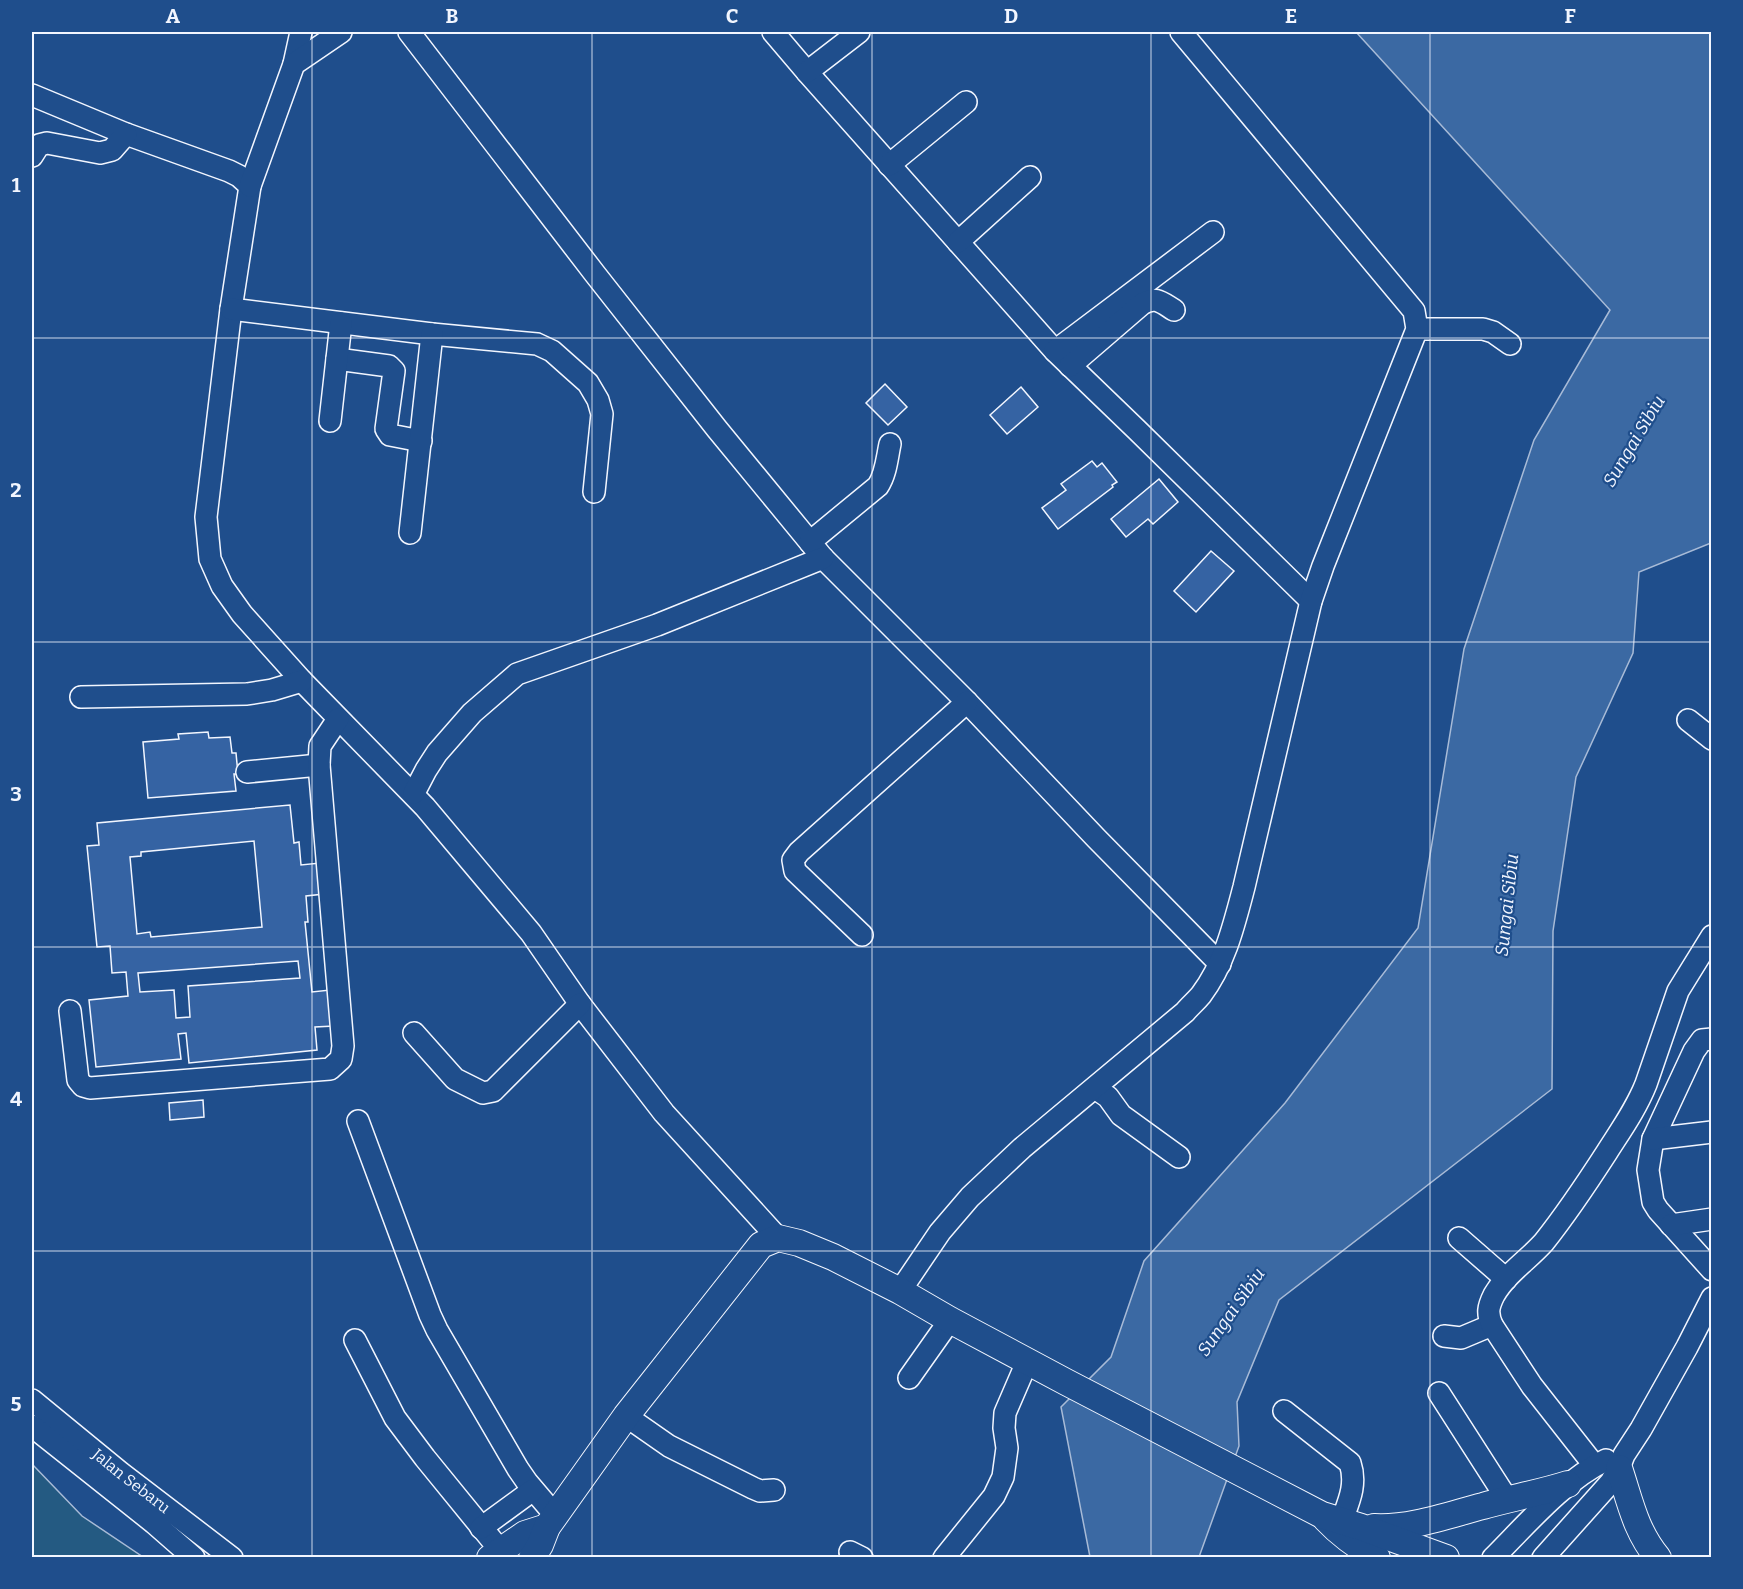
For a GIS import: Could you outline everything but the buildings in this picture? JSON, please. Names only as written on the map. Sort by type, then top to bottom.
[{"type":"main road","points":[[532,1557],[551,1521],[626,1416],[760,1245],[778,1238],[799,1243],[833,1257],[1027,1362],[1240,1473],[1355,1538],[1446,1557]]},
{"type":"main road","points":[[1612,1463],[1639,1531],[1647,1545],[1658,1557]]},
{"type":"main road","points":[[1355,1538],[1386,1528],[1507,1499],[1542,1493],[1568,1484]]},
{"type":"main road","points":[[495,1554],[525,1534],[551,1521]]},
{"type":"street","points":[[301,32],[294,64],[250,186],[231,309],[206,517],[210,559],[222,586],[242,614],[338,719],[414,794],[531,933],[580,1004],[664,1113],[778,1238]]},
{"type":"street","points":[[294,64],[341,32]]},
{"type":"street","points":[[409,32],[717,429],[817,550],[1220,964]]},
{"type":"street","points":[[773,32],[1062,359],[1311,601]]},
{"type":"street","points":[[807,72],[860,32]]},
{"type":"street","points":[[900,1292],[940,1232],[970,1197],[1022,1148],[1185,1012],[1201,995],[1220,964],[1232,933],[1244,887],[1311,601],[1417,329],[1414,311],[1181,32]]},
{"type":"street","points":[[32,95],[126,134],[229,171],[250,186]]},
{"type":"street","points":[[890,165],[966,102]]},
{"type":"street","points":[[32,156],[39,145],[47,144],[100,153],[112,150],[126,134]]},
{"type":"street","points":[[958,242],[1030,177]]},
{"type":"street","points":[[1062,359],[1213,232]]},
{"type":"street","points":[[1062,359],[1149,300],[1156,299],[1174,310]]},
{"type":"street","points":[[231,309],[432,334],[537,344],[552,351],[588,383],[598,400],[602,414],[594,492]]},
{"type":"street","points":[[330,421],[341,323]]},
{"type":"street","points":[[1417,329],[1483,328],[1510,344]]},
{"type":"street","points":[[410,533],[432,334]]},
{"type":"street","points":[[337,359],[389,366],[394,371],[386,429],[390,435],[421,441]]},
{"type":"street","points":[[414,794],[437,753],[472,713],[517,674],[657,625],[817,550],[878,486],[882,480],[890,444]]},
{"type":"street","points":[[81,697],[247,694],[272,690],[302,681]]},
{"type":"street","points":[[862,935],[795,871],[794,860],[799,852],[967,702]]},
{"type":"street","points":[[70,1011],[78,1080],[83,1086],[90,1088],[330,1069],[341,1059],[343,1046],[318,765],[320,746],[338,719]]},
{"type":"street","points":[[1688,720],[1712,739]]},
{"type":"street","points":[[247,772],[318,765]]},
{"type":"street","points":[[1543,1557],[1611,1482],[1612,1463],[1532,1386],[1492,1325],[1488,1316],[1488,1307],[1506,1279],[1542,1244],[1578,1196],[1626,1122],[1646,1084],[1678,991],[1712,936]]},
{"type":"street","points":[[414,1033],[455,1079],[483,1093],[492,1090],[580,1004]]},
{"type":"street","points":[[1712,1039],[1702,1040],[1694,1051],[1653,1139],[1648,1161],[1653,1202],[1712,1270]]},
{"type":"street","points":[[1095,1088],[1108,1097],[1121,1115],[1179,1157]]},
{"type":"street","points":[[358,1120],[430,1316],[518,1469],[551,1521]]},
{"type":"street","points":[[1653,1139],[1712,1132]]},
{"type":"street","points":[[1671,1225],[1712,1219]]},
{"type":"street","points":[[1459,1238],[1506,1279]]},
{"type":"street","points":[[1493,1557],[1568,1484],[1612,1463],[1641,1429],[1712,1298]]},
{"type":"street","points":[[909,1378],[950,1320]]},
{"type":"street","points":[[1444,1336],[1461,1338],[1492,1325]]},
{"type":"street","points":[[355,1340],[395,1418],[481,1528],[495,1554]]},
{"type":"street","points":[[944,1557],[994,1496],[1003,1477],[1007,1448],[1004,1428],[1005,1413],[1027,1362]]},
{"type":"street","points":[[1439,1393],[1507,1499]]},
{"type":"street","name":"Jalan Sebaru","points":[[32,1400],[232,1557]]},
{"type":"street","points":[[1284,1411],[1350,1463],[1354,1474],[1355,1538]]},
{"type":"street","points":[[626,1416],[669,1446],[760,1491],[774,1490]]},
{"type":"street","name":"Jalan Sebaru","points":[[32,1426],[194,1557]]},
{"type":"street","points":[[481,1528],[533,1490]]},
{"type":"shaded area","points":[[32,1464],[82,1516],[143,1557],[32,1557]]},
{"type":"water","name":"Sungai Sibiu","points":[[1356,32],[1711,32],[1711,543],[1639,572],[1633,653],[1576,777],[1553,931],[1552,1089],[1279,1300],[1237,1402],[1239,1446],[1199,1557],[1090,1557],[1061,1407],[1111,1357],[1144,1261],[1285,1103],[1418,928],[1464,649],[1534,440],[1610,310]]}]
